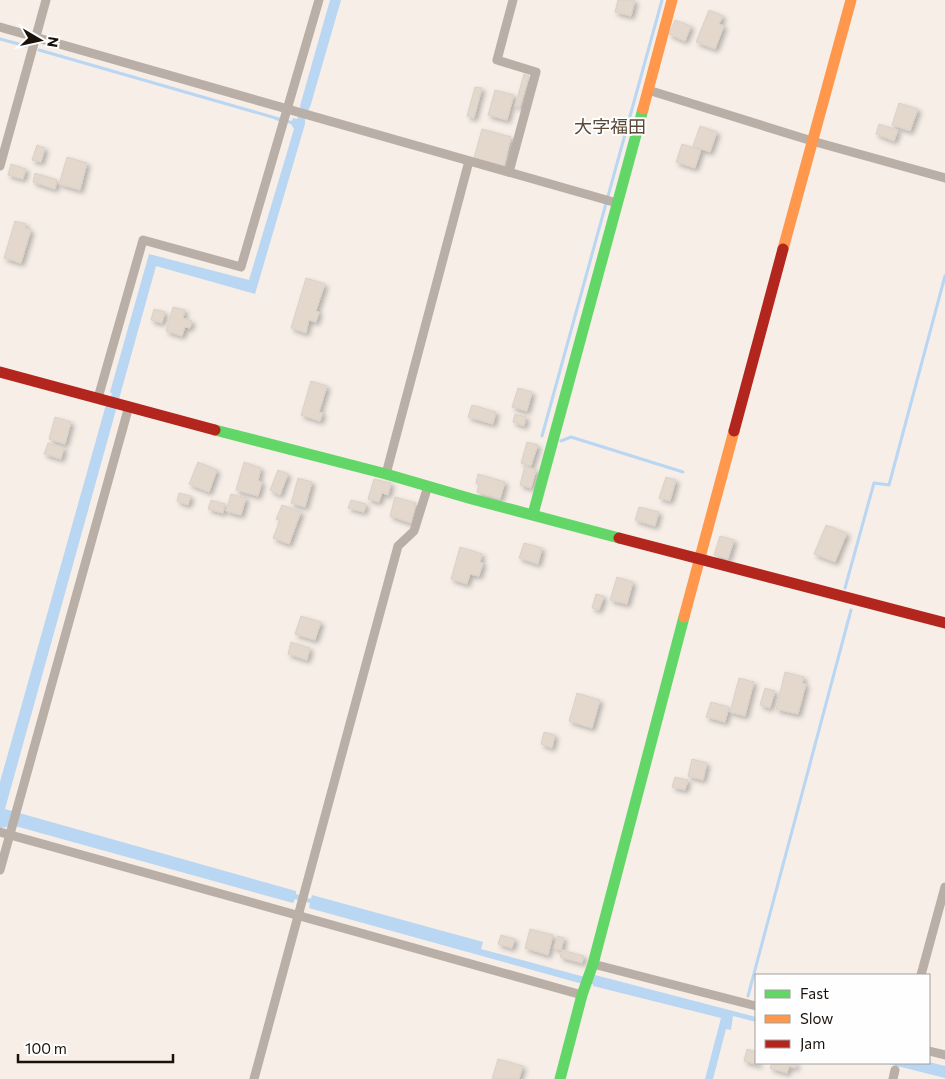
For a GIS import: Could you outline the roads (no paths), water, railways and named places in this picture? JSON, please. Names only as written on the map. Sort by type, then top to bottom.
[{"type":"street","points":[[0,166],[46,0]]},
{"type":"street","points":[[103,399],[143,240],[241,267],[288,115],[319,0]]},
{"type":"street","points":[[509,172],[536,72],[497,60],[513,0]]},
{"type":"street","points":[[533,514],[610,201],[648,90],[672,0]]},
{"type":"street","points":[[560,1079],[812,142],[852,0]]},
{"type":"street","points":[[0,28],[288,115],[312,115],[610,201]]},
{"type":"street","points":[[648,90],[812,142],[945,178]]},
{"type":"street","points":[[386,474],[469,161]]},
{"type":"street","points":[[0,372],[319,458],[386,474],[472,499],[945,623]]},
{"type":"street","points":[[0,870],[124,405]]},
{"type":"street","points":[[254,1079],[398,546],[414,531],[428,486]]},
{"type":"street","points":[[0,832],[11,832],[298,915],[588,979],[755,1006]]},
{"type":"street","points":[[921,974],[945,887]]},
{"type":"street","points":[[930,1051],[945,1055]]},
{"type":"water","points":[[330,0],[341,0],[255,294],[156,266],[5,809],[296,891],[296,894],[311,899],[312,895],[483,942],[481,949],[581,976],[594,978],[595,975],[755,1017],[755,1022],[733,1016],[731,1030],[726,1029],[713,1079],[705,1079],[721,1018],[593,986],[593,984],[579,983],[309,908],[310,903],[295,899],[293,903],[8,824],[7,827],[0,828],[0,782],[105,408],[112,394],[110,392],[149,254],[249,280],[294,129],[291,124],[275,120],[276,117],[292,121],[293,118],[297,119],[301,109],[300,106]]},
{"type":"water","points":[[930,1062],[945,1066],[945,1078],[889,1064],[930,1064]]},
{"type":"waterway","points":[[542,436],[662,0]]},
{"type":"waterway","points":[[0,39],[26,46]]},
{"type":"waterway","points":[[39,50],[279,119]]},
{"type":"waterway","points":[[845,588],[874,483],[889,485],[945,276]]},
{"type":"waterway","points":[[561,441],[571,437],[683,472]]},
{"type":"waterway","points":[[748,996],[851,610]]},
{"type":"district","name":"大字福田","points":[[610,126]]}]
